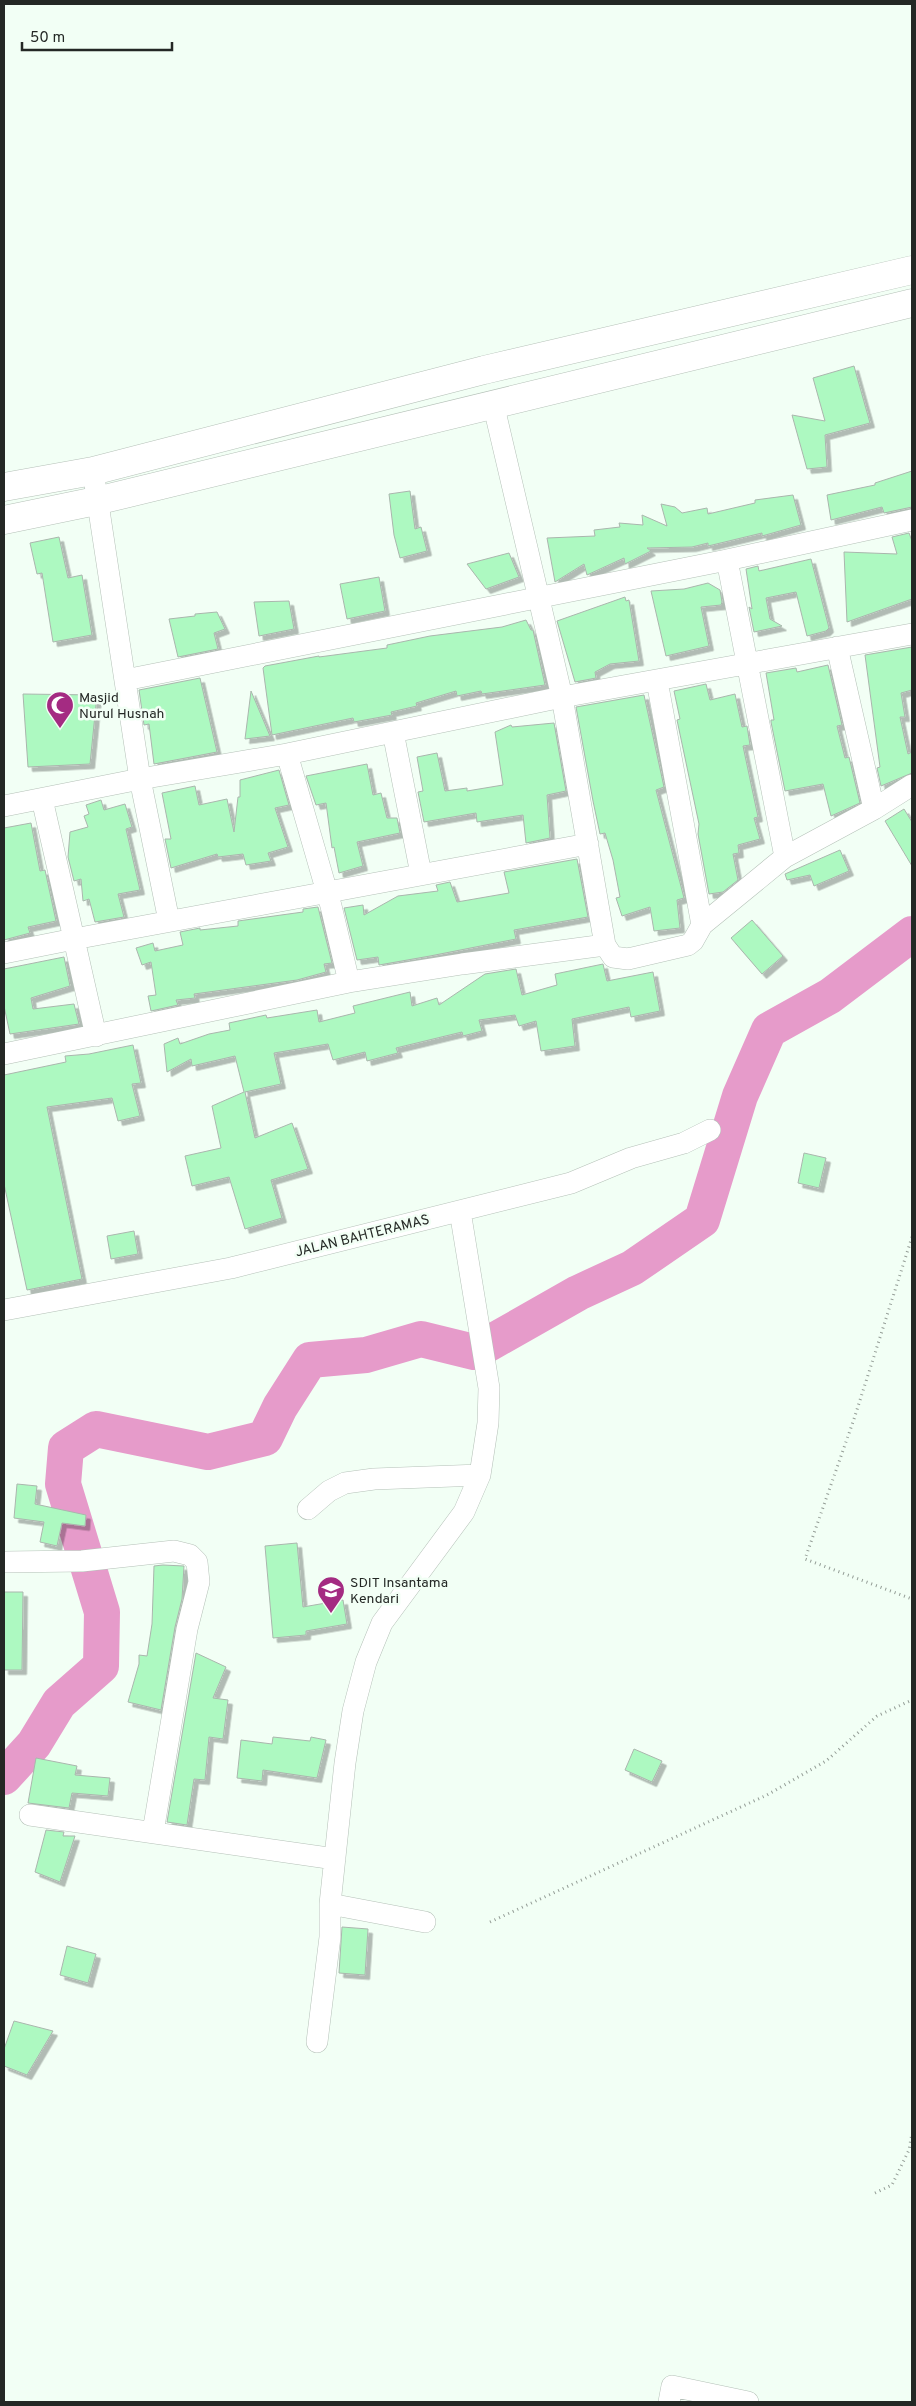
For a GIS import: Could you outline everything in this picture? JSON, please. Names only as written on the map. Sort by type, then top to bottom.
[{"type":"highway","points":[[4,487],[92,471],[484,370],[912,270]]},
{"type":"highway","points":[[4,520],[96,500],[912,302]]},
{"type":"street","points":[[493,403],[562,697],[605,945],[613,957],[628,959],[688,945],[694,941],[702,925],[785,857],[874,809],[912,785]]},
{"type":"street","points":[[92,471],[140,779],[169,922]]},
{"type":"street","points":[[125,680],[728,560],[912,520]]},
{"type":"street","points":[[728,560],[785,857]]},
{"type":"street","points":[[4,806],[140,779],[287,754],[562,697],[912,634]]},
{"type":"street","points":[[837,647],[874,809]]},
{"type":"street","points":[[657,681],[702,925]]},
{"type":"street","points":[[392,732],[421,874]]},
{"type":"street","points":[[287,754],[326,891],[349,982]]},
{"type":"street","points":[[42,799],[96,1036]]},
{"type":"street","points":[[4,953],[326,891],[588,844]]},
{"type":"street","points":[[4,1054],[349,982],[462,964],[605,945]]},
{"type":"street","name":"JALAN BAHTERAMAS","points":[[4,1310],[232,1268],[571,1183],[631,1158],[684,1143],[710,1130]]},
{"type":"street","points":[[317,2042],[330,1937],[330,1904],[353,1711],[366,1662],[382,1623],[464,1512],[480,1475],[488,1414],[489,1388],[460,1211]]},
{"type":"street","points":[[308,1509],[328,1491],[345,1483],[374,1479],[480,1475]]},
{"type":"street","points":[[4,1562],[82,1561],[174,1551],[190,1555],[197,1562],[199,1582],[187,1629],[153,1832]]},
{"type":"street","points":[[30,1815],[335,1859]]},
{"type":"street","points":[[330,1904],[425,1922]]},
{"type":"street","points":[[669,2402],[672,2386],[748,2402]]},
{"type":"path","points":[[912,1237],[854,1419],[805,1559],[912,1599]]},
{"type":"path","points":[[490,1922],[767,1795],[826,1761],[877,1716],[912,1700]]},
{"type":"path","points":[[875,2193],[892,2185],[909,2150],[912,2133]]},
{"type":"building","points":[[854,366],[870,423],[825,435],[827,467],[807,469],[792,415],[825,421],[813,378]]},
{"type":"building","points":[[912,471],[912,507],[884,513],[882,507],[831,520],[827,495],[875,485],[875,483]]},
{"type":"building","points":[[410,491],[415,529],[421,527],[427,551],[400,558],[394,535],[389,494]]},
{"type":"building","points":[[793,495],[801,525],[762,536],[762,533],[708,546],[708,543],[692,547],[647,548],[651,551],[625,564],[624,558],[587,575],[584,564],[555,582],[547,538],[595,536],[594,530],[620,527],[619,523],[643,525],[642,515],[667,526],[661,504],[675,507],[682,513],[707,508],[708,514],[755,503],[755,500]]},
{"type":"building","points":[[909,533],[912,541],[912,599],[847,622],[844,552],[897,554],[892,537]]},
{"type":"building","points":[[59,537],[68,578],[82,575],[92,635],[53,642],[42,573],[37,574],[30,543]]},
{"type":"building","points":[[509,553],[519,577],[486,589],[467,564]]},
{"type":"building","points":[[811,559],[829,628],[826,631],[807,636],[796,592],[766,598],[770,619],[782,626],[754,632],[749,607],[752,609],[746,569],[758,566],[759,571]]},
{"type":"building","points":[[379,577],[385,611],[347,619],[340,584]]},
{"type":"building","points":[[708,583],[720,590],[722,602],[721,605],[701,607],[709,646],[666,656],[651,591],[684,589]]},
{"type":"building","points":[[625,597],[626,601],[629,600],[639,661],[610,664],[595,672],[596,678],[575,682],[557,621]]},
{"type":"building","points":[[289,601],[294,629],[259,636],[254,602]]},
{"type":"building","points":[[217,612],[225,629],[214,633],[218,649],[178,657],[169,619]]},
{"type":"building","points":[[526,620],[531,630],[533,630],[545,685],[482,694],[481,691],[457,696],[456,691],[416,703],[417,706],[391,712],[392,715],[354,722],[353,718],[272,735],[263,668],[265,666],[319,656],[387,648],[387,645],[430,636],[502,627]]},
{"type":"building","points":[[912,647],[912,690],[901,693],[905,717],[900,717],[908,754],[912,752],[912,773],[881,786],[877,768],[880,767],[865,655]]},
{"type":"building","points":[[828,665],[842,725],[837,726],[845,758],[849,757],[860,803],[831,816],[823,784],[785,791],[771,722],[771,720],[774,720],[766,673],[796,668],[797,672]]},
{"type":"building","points":[[200,678],[217,752],[154,764],[149,724],[144,725],[139,690]]},
{"type":"building","points":[[706,684],[710,700],[735,694],[742,727],[747,726],[750,745],[743,746],[758,817],[754,818],[760,839],[738,845],[739,853],[733,854],[738,880],[723,892],[709,894],[698,834],[699,824],[677,720],[680,719],[674,691]]},
{"type":"building","points":[[251,691],[270,736],[245,739]]},
{"type":"building","name":"Masjid Nurul Husnah","points":[[23,694],[97,695],[90,764],[28,767]]},
{"type":"building","points":[[644,695],[664,787],[656,790],[684,898],[677,900],[680,928],[654,931],[650,907],[622,916],[616,898],[620,897],[613,860],[605,833],[600,834],[576,707]]},
{"type":"building","points":[[554,723],[566,791],[547,795],[550,838],[526,843],[523,815],[477,822],[476,813],[424,822],[418,792],[423,791],[417,757],[437,753],[445,791],[467,788],[467,791],[503,785],[495,732],[511,725],[512,727]]},
{"type":"building","points":[[367,764],[373,795],[381,793],[387,818],[397,818],[400,833],[357,842],[363,866],[339,873],[334,847],[332,848],[326,803],[316,805],[306,776]]},
{"type":"building","points":[[279,770],[289,805],[275,808],[288,847],[268,853],[271,861],[246,865],[243,854],[218,857],[217,854],[171,868],[165,839],[171,839],[162,793],[195,786],[199,805],[227,799],[234,832],[238,797],[240,797],[240,780]]},
{"type":"building","points":[[101,800],[104,810],[125,804],[132,827],[126,829],[140,890],[118,894],[124,917],[95,922],[89,899],[83,901],[81,879],[74,881],[68,857],[70,832],[88,827],[84,816],[89,814],[86,805]]},
{"type":"building","points":[[904,809],[912,822],[912,866],[885,821]]},
{"type":"building","points":[[31,823],[40,871],[45,870],[56,921],[28,927],[30,933],[4,940],[4,828]]},
{"type":"building","points":[[840,850],[849,871],[814,886],[810,875],[787,880],[785,874]]},
{"type":"building","points":[[577,859],[588,917],[514,930],[516,939],[430,956],[379,965],[378,957],[357,960],[344,908],[363,905],[364,915],[398,896],[438,891],[436,885],[450,882],[457,902],[509,893],[504,872]]},
{"type":"building","points":[[318,907],[332,963],[324,964],[326,972],[297,980],[194,994],[195,998],[176,1000],[178,1005],[151,1011],[148,996],[156,995],[151,962],[142,965],[136,948],[153,943],[155,951],[183,945],[180,932],[200,928],[200,930],[238,926],[238,921],[303,912],[303,909]]},
{"type":"building","points":[[752,920],[783,956],[762,974],[731,938]]},
{"type":"building","points":[[64,957],[70,986],[31,998],[33,1009],[74,1004],[79,1024],[10,1034],[4,1006],[4,969]]},
{"type":"building","points":[[603,964],[607,981],[653,972],[660,1011],[631,1017],[629,1007],[572,1019],[575,1046],[541,1051],[536,1021],[519,1026],[515,1015],[479,1020],[482,1031],[463,1036],[462,1032],[396,1048],[398,1053],[367,1061],[365,1052],[333,1060],[328,1044],[274,1053],[281,1084],[245,1092],[255,1138],[292,1123],[308,1169],[271,1180],[282,1218],[245,1229],[229,1177],[192,1186],[185,1156],[221,1148],[212,1106],[244,1092],[235,1056],[192,1066],[191,1059],[167,1072],[164,1044],[178,1038],[180,1044],[209,1034],[230,1030],[229,1023],[266,1015],[267,1018],[317,1010],[319,1022],[355,1013],[353,1006],[410,992],[412,1006],[437,998],[439,1005],[485,974],[516,969],[522,995],[557,985],[555,974]]},
{"type":"building","points":[[133,1045],[141,1083],[132,1084],[140,1116],[118,1121],[112,1098],[47,1107],[82,1279],[27,1290],[4,1184],[4,1075],[66,1062],[65,1056],[89,1054]]},
{"type":"building","points":[[804,1153],[826,1158],[819,1188],[798,1183]]},
{"type":"building","points":[[134,1231],[138,1254],[111,1259],[107,1236]]},
{"type":"building","points":[[17,1484],[37,1486],[35,1504],[86,1515],[85,1526],[62,1523],[57,1546],[40,1542],[44,1522],[14,1518]]},
{"type":"building","points":[[297,1543],[303,1607],[343,1600],[347,1624],[306,1631],[306,1635],[273,1638],[265,1546]]},
{"type":"building","points":[[154,1566],[184,1566],[182,1599],[175,1627],[161,1710],[128,1702],[139,1664],[139,1655],[147,1656],[152,1624]]},
{"type":"building","points":[[4,1592],[23,1592],[22,1670],[4,1670]]},
{"type":"building","points":[[196,1653],[226,1667],[213,1698],[228,1700],[223,1739],[209,1737],[205,1780],[194,1779],[187,1825],[167,1822]]},
{"type":"building","points":[[273,1737],[310,1741],[311,1737],[326,1740],[317,1778],[263,1770],[262,1781],[237,1778],[241,1740],[272,1744]]},
{"type":"building","points":[[634,1749],[662,1761],[652,1782],[625,1770]]},
{"type":"building","points":[[36,1758],[77,1766],[75,1775],[110,1778],[108,1796],[72,1793],[69,1808],[28,1803]]},
{"type":"building","points":[[46,1830],[64,1832],[63,1836],[75,1836],[60,1882],[35,1872]]},
{"type":"building","points":[[342,1927],[368,1929],[365,1975],[339,1973]]},
{"type":"building","points":[[67,1946],[96,1954],[88,1983],[60,1975]]},
{"type":"building","points":[[14,2021],[53,2031],[27,2075],[4,2066],[4,2049]]},
{"type":"waterway","points":[[4,1777],[34,1744],[59,1703],[101,1666],[102,1612],[63,1484],[66,1448],[96,1429],[208,1452],[265,1438],[280,1407],[310,1360],[366,1355],[421,1339],[474,1352],[578,1293],[632,1268],[702,1220],[740,1096],[769,1030],[830,996],[912,934]]},
{"type":"place","name":"Masjid Nurul Husnah","points":[[60,729]]},
{"type":"place","name":"SDIT Insantama Kendari","points":[[331,1614]]}]
